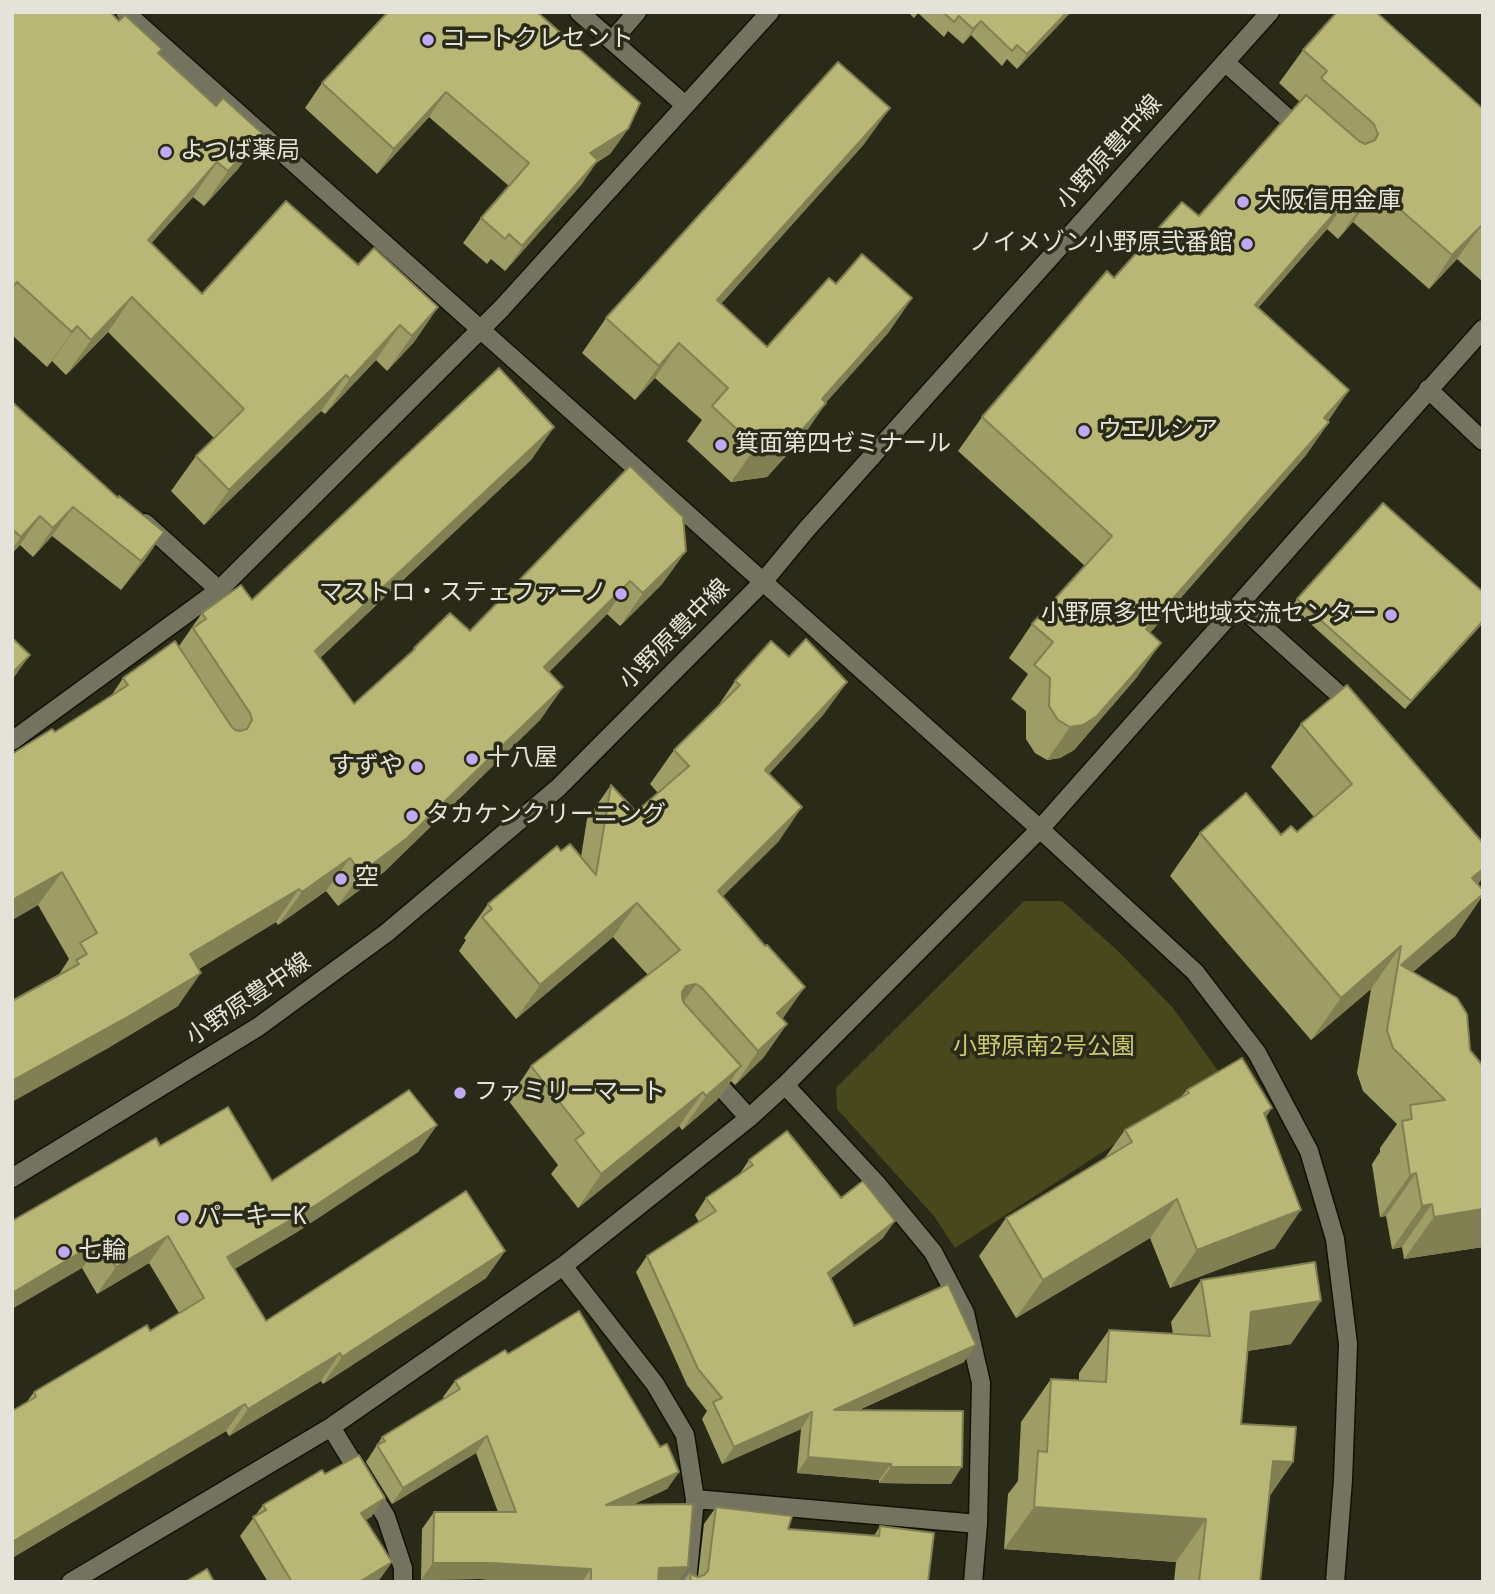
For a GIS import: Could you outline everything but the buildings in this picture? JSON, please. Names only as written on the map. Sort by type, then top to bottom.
[{"type":"street","points":[[125,12],[1040,829],[1195,972],[1257,1053],[1309,1151],[1335,1239],[1348,1344],[1343,1480],[1335,1582]]},
{"type":"street","points":[[579,12],[685,105]]},
{"type":"street","points":[[612,41],[637,12]]},
{"type":"street","points":[[12,741],[149,650],[219,590],[502,308],[770,12]]},
{"type":"street","name":"小野原豊中線","points":[[12,1178],[258,1027],[384,934],[559,787],[763,582],[806,530],[1270,12]]},
{"type":"street","points":[[1225,62],[1313,140]]},
{"type":"street","points":[[71,1582],[331,1427],[563,1266],[749,1118],[1040,829],[1483,329]]},
{"type":"street","points":[[1428,390],[1483,441]]},
{"type":"street","points":[[136,515],[219,590]]},
{"type":"street","points":[[1239,605],[1368,721]]},
{"type":"street","points":[[695,1059],[749,1118]]},
{"type":"street","points":[[785,1085],[876,1183],[933,1252],[965,1313],[981,1383],[974,1582]]},
{"type":"street","points":[[563,1266],[654,1384],[685,1435],[695,1499],[687,1582]]},
{"type":"street","points":[[331,1427],[386,1517],[403,1568],[403,1582]]},
{"type":"street","points":[[695,1499],[978,1524]]},
{"type":"green space","name":"小野原南2号公園","points":[[1024,901],[1062,901],[1118,951],[1173,1008],[1221,1075],[955,1248],[934,1216],[837,1109],[836,1088]]},
{"type":"place","name":"コートクレセント","points":[[428,40]]},
{"type":"place","name":"よつば薬局","points":[[166,152]]},
{"type":"place","name":"大阪信用金庫","points":[[1243,202]]},
{"type":"place","name":"ノイメゾン小野原弐番館","points":[[1247,244]]},
{"type":"place","name":"ウエルシア","points":[[1084,431]]},
{"type":"place","name":"箕面第四ゼミナール","points":[[721,445]]},
{"type":"place","name":"マストロ・ステェファーノ","points":[[621,594]]},
{"type":"place","name":"小野原多世代地域交流センター","points":[[1391,615]]},
{"type":"place","name":"十八屋","points":[[472,759]]},
{"type":"place","name":"すずや","points":[[417,767]]},
{"type":"place","name":"タカケンクリーニング","points":[[412,816]]},
{"type":"place","name":"空","points":[[341,879]]},
{"type":"place","name":"ファミリーマート","points":[[460,1093]]},
{"type":"place","name":"パーキーK","points":[[183,1218]]},
{"type":"place","name":"七輪","points":[[64,1252]]}]
